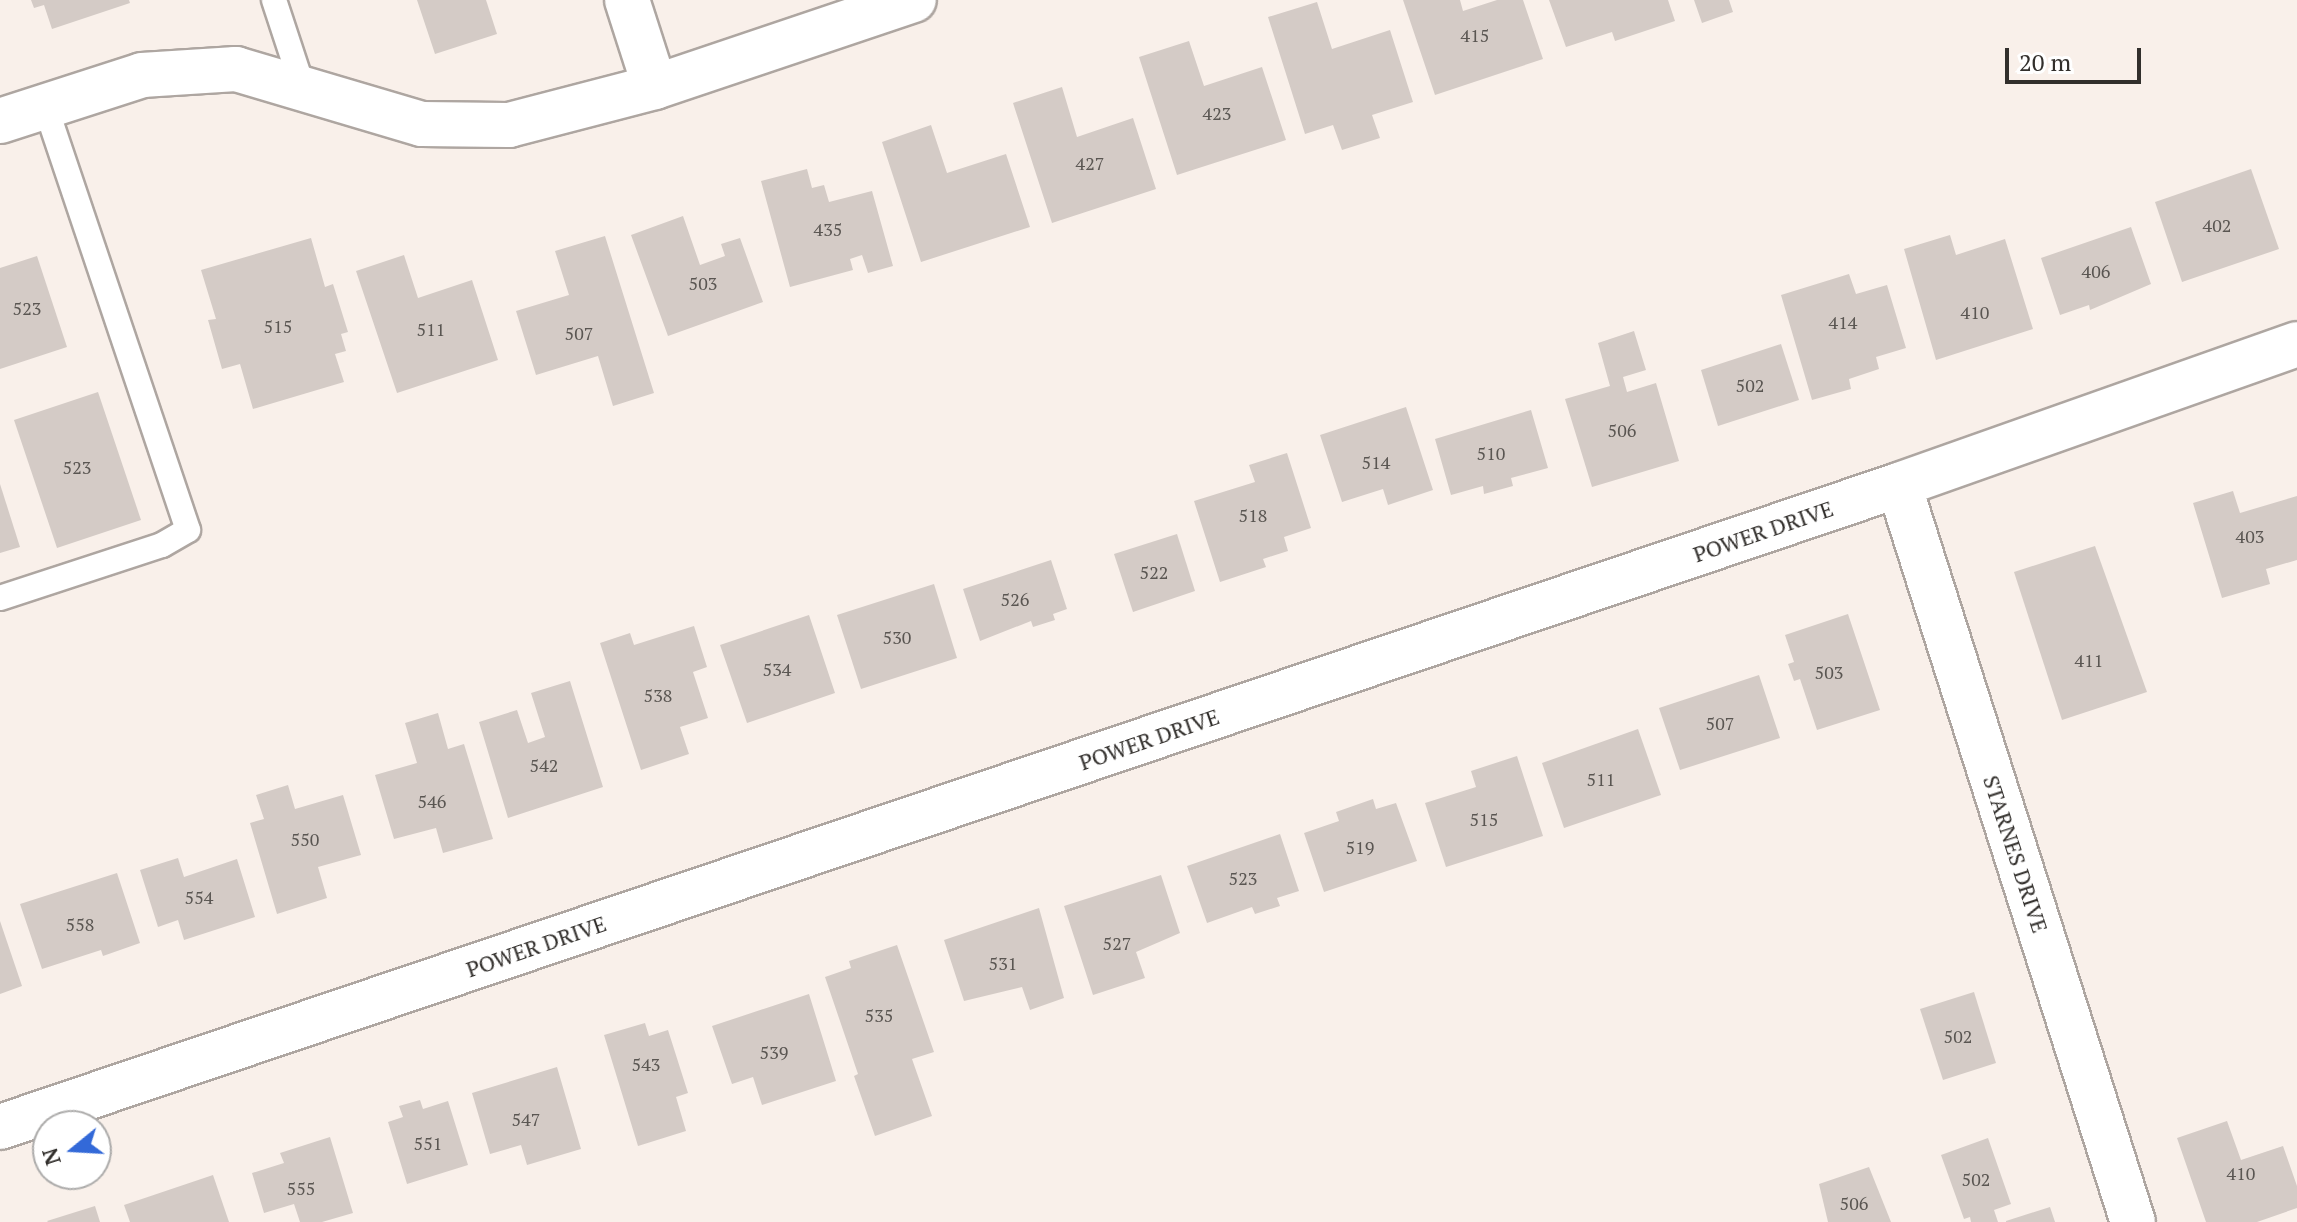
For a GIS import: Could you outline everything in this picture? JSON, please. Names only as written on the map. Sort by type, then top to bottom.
[{"type":"street","points":[[627,0],[655,87]]},
{"type":"street","points":[[0,121],[142,75],[236,69],[422,124],[509,125],[655,87],[914,0]]},
{"type":"street","name":"POWER DRIVE","points":[[0,1127],[1899,485],[2297,344]]},
{"type":"street","name":"STARNES DRIVE","points":[[1899,485],[2133,1222]]},
{"type":"lane","points":[[274,0],[303,88]]},
{"type":"lane","points":[[0,598],[162,545],[188,530],[45,106]]},
{"type":"building","points":[[31,0],[129,0],[130,3],[52,29],[44,5],[34,8]]},
{"type":"building","points":[[417,0],[486,0],[497,34],[435,54]]},
{"type":"building","points":[[1403,0],[1460,0],[1463,11],[1497,0],[1523,0],[1543,59],[1435,95]]},
{"type":"building","points":[[1549,0],[1668,0],[1675,21],[1615,41],[1612,32],[1566,47]]},
{"type":"building","points":[[1694,0],[1729,0],[1733,12],[1702,23]]},
{"type":"building","points":[[1317,2],[1332,49],[1390,30],[1413,102],[1372,115],[1380,138],[1342,150],[1333,125],[1305,134],[1268,17]]},
{"type":"building","points":[[1189,41],[1204,86],[1262,67],[1286,140],[1177,175],[1139,57]]},
{"type":"building","points":[[1062,87],[1077,137],[1133,118],[1156,189],[1052,223],[1013,103]]},
{"type":"building","points":[[931,125],[947,173],[1006,154],[1030,227],[921,262],[882,142]]},
{"type":"building","points":[[807,169],[812,188],[824,185],[829,202],[872,191],[893,266],[868,273],[862,255],[850,259],[853,270],[790,287],[761,181]]},
{"type":"building","points":[[2251,169],[2279,249],[2182,282],[2155,202]]},
{"type":"building","points":[[683,216],[700,265],[725,256],[721,244],[740,238],[763,302],[668,336],[631,235]]},
{"type":"building","points":[[2131,227],[2151,284],[2090,310],[2089,305],[2060,315],[2041,258]]},
{"type":"building","points":[[1950,235],[1956,255],[2005,239],[2033,329],[1936,360],[1904,249]]},
{"type":"building","points":[[605,236],[654,393],[613,406],[598,356],[536,375],[516,311],[569,295],[555,251]]},
{"type":"building","points":[[311,238],[325,287],[333,284],[348,332],[341,334],[346,351],[335,354],[344,382],[253,409],[240,364],[222,369],[208,320],[216,319],[201,270]]},
{"type":"building","points":[[404,255],[418,298],[472,280],[498,360],[397,393],[356,271]]},
{"type":"building","points":[[37,256],[67,347],[0,369],[0,268]]},
{"type":"building","points":[[1849,274],[1856,294],[1887,285],[1906,348],[1876,357],[1879,369],[1849,379],[1851,389],[1812,400],[1781,295]]},
{"type":"building","points":[[1634,331],[1646,370],[1623,377],[1627,392],[1656,383],[1679,461],[1592,487],[1565,399],[1610,386],[1598,343]]},
{"type":"building","points":[[1781,344],[1799,400],[1718,426],[1701,370]]},
{"type":"building","points":[[98,392],[141,520],[57,548],[14,420]]},
{"type":"building","points":[[1406,407],[1433,490],[1388,505],[1383,489],[1342,502],[1320,435]]},
{"type":"building","points":[[1531,410],[1548,468],[1511,478],[1513,486],[1484,494],[1483,486],[1451,495],[1435,439]]},
{"type":"building","points":[[1287,453],[1311,528],[1284,537],[1288,551],[1263,559],[1266,567],[1220,582],[1194,501],[1255,482],[1249,465]]},
{"type":"building","points":[[0,484],[20,547],[0,553]]},
{"type":"building","points":[[2233,491],[2240,513],[2297,496],[2297,560],[2266,569],[2270,584],[2222,598],[2193,503]]},
{"type":"building","points":[[1177,534],[1195,591],[1133,612],[1114,554]]},
{"type":"building","points":[[2095,546],[2147,692],[2062,720],[2014,572]]},
{"type":"building","points":[[1051,560],[1067,609],[1053,614],[1055,620],[1033,627],[1031,621],[980,641],[963,589]]},
{"type":"building","points":[[934,584],[957,658],[861,689],[837,615]]},
{"type":"building","points":[[1848,614],[1880,710],[1817,730],[1800,679],[1794,681],[1788,664],[1794,662],[1785,635]]},
{"type":"building","points":[[809,615],[835,693],[747,723],[720,645]]},
{"type":"building","points":[[694,626],[707,667],[693,672],[708,718],[680,727],[689,754],[641,770],[600,643],[630,633],[634,645]]},
{"type":"building","points":[[1759,675],[1780,738],[1680,770],[1659,708]]},
{"type":"building","points":[[570,681],[603,787],[508,818],[479,722],[517,710],[528,743],[545,737],[531,693]]},
{"type":"building","points":[[438,713],[448,749],[464,744],[493,839],[443,853],[436,828],[394,839],[375,775],[417,763],[405,723]]},
{"type":"building","points":[[1638,729],[1661,795],[1564,828],[1542,763]]},
{"type":"building","points":[[1517,756],[1543,836],[1446,867],[1425,803],[1476,787],[1471,771]]},
{"type":"building","points":[[288,785],[295,809],[343,795],[361,855],[318,867],[327,898],[277,914],[250,823],[264,819],[256,795]]},
{"type":"building","points":[[1373,799],[1376,809],[1396,803],[1417,861],[1324,892],[1304,833],[1339,821],[1336,812]]},
{"type":"building","points":[[1280,834],[1299,891],[1277,898],[1280,906],[1255,914],[1252,907],[1207,923],[1187,866]]},
{"type":"building","points":[[178,858],[184,877],[237,859],[255,917],[184,940],[178,920],[158,927],[140,870]]},
{"type":"building","points":[[117,873],[140,943],[103,956],[101,950],[42,969],[20,904]]},
{"type":"building","points":[[1161,875],[1180,933],[1136,952],[1145,978],[1093,995],[1064,906]]},
{"type":"building","points":[[1039,908],[1064,998],[1030,1010],[1022,987],[964,1001],[944,940]]},
{"type":"building","points":[[0,921],[22,986],[0,994]]},
{"type":"building","points":[[897,945],[934,1052],[912,1059],[932,1116],[875,1136],[825,977],[851,968],[849,961]]},
{"type":"building","points":[[1974,992],[1996,1063],[1943,1080],[1920,1009]]},
{"type":"building","points":[[809,994],[836,1081],[762,1105],[753,1077],[732,1084],[712,1026]]},
{"type":"building","points":[[645,1023],[649,1036],[668,1030],[688,1093],[676,1097],[686,1131],[638,1146],[604,1035]]},
{"type":"building","points":[[557,1067],[581,1149],[527,1165],[521,1145],[490,1154],[472,1093]]},
{"type":"building","points":[[420,1100],[423,1109],[448,1101],[468,1165],[407,1184],[388,1122],[403,1117],[399,1106]]},
{"type":"building","points":[[2227,1121],[2241,1160],[2283,1146],[2297,1186],[2297,1208],[2257,1222],[2206,1222],[2177,1138]]},
{"type":"building","points":[[330,1137],[353,1213],[322,1222],[300,1222],[294,1204],[264,1213],[252,1173],[284,1163],[280,1153]]},
{"type":"building","points":[[1988,1138],[2011,1204],[1994,1210],[1998,1222],[1971,1222],[1970,1217],[1964,1219],[1941,1155]]},
{"type":"building","points":[[1869,1167],[1891,1222],[1828,1222],[1819,1184]]},
{"type":"building","points":[[213,1175],[229,1222],[130,1222],[124,1205]]},
{"type":"building","points":[[95,1206],[100,1222],[47,1221]]},
{"type":"building","points":[[2050,1207],[2055,1222],[2006,1222],[2006,1221]]}]
